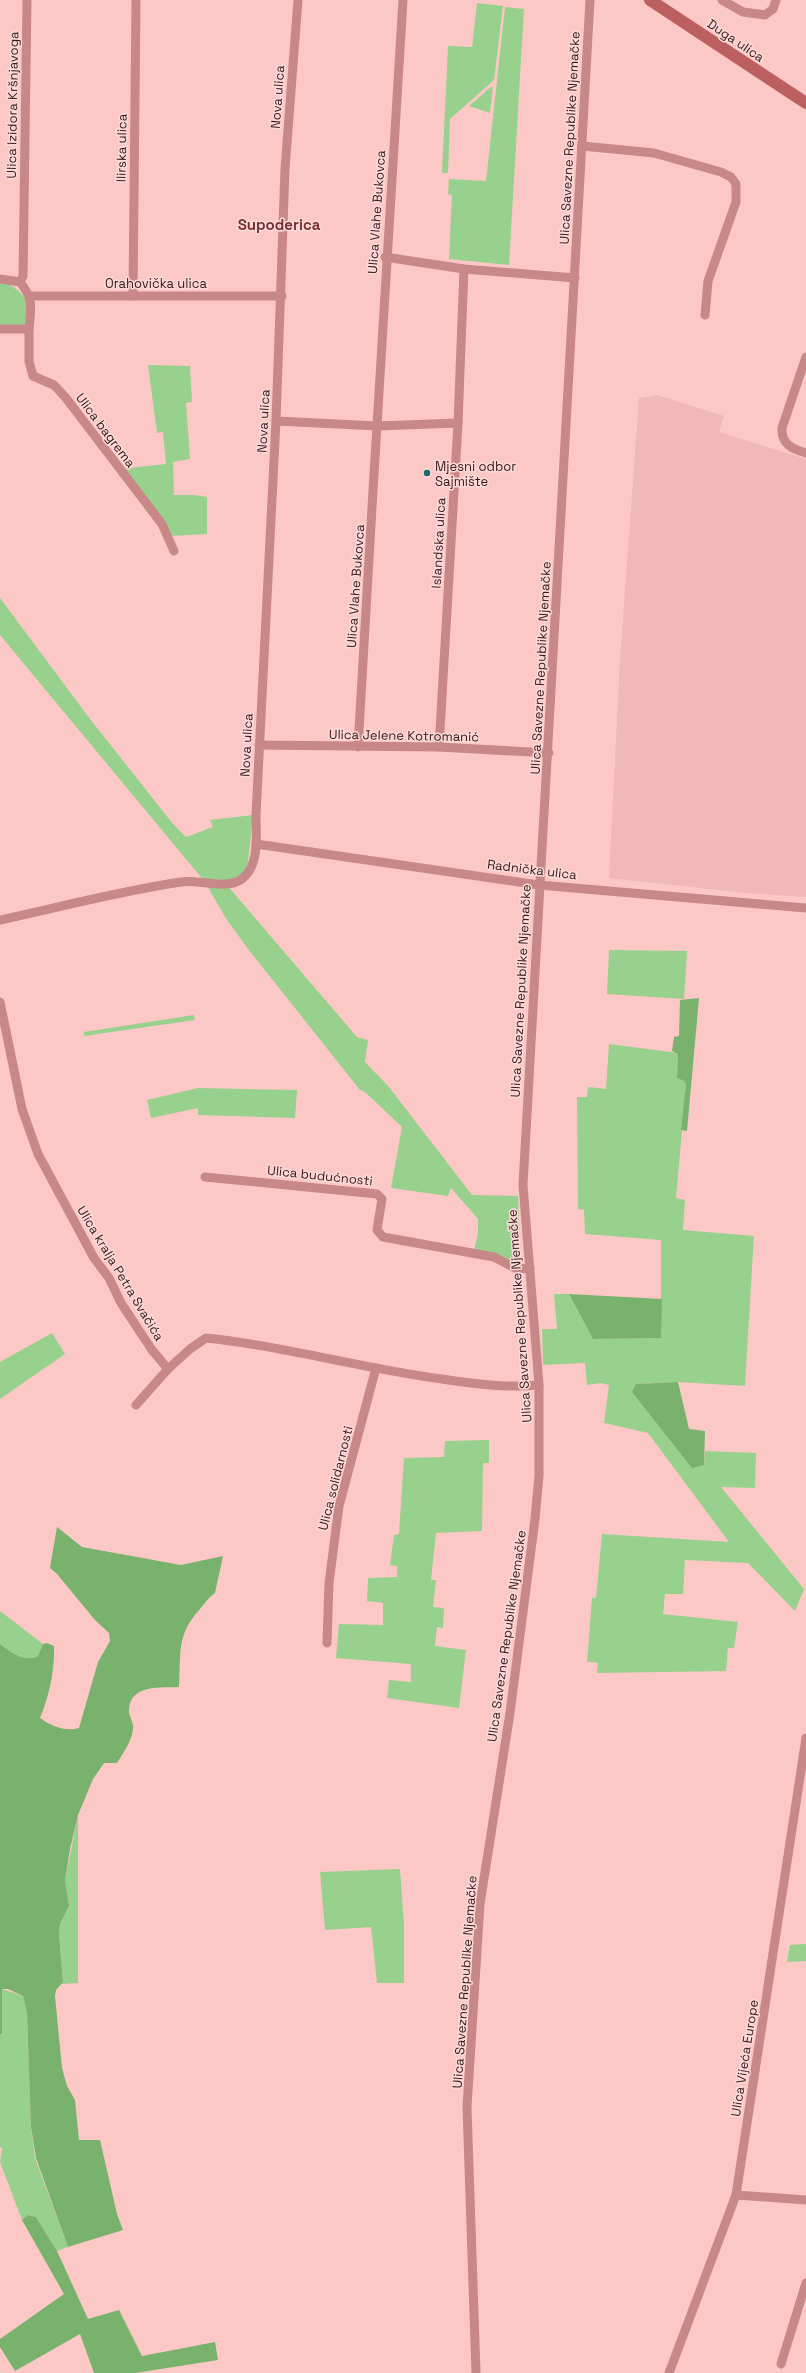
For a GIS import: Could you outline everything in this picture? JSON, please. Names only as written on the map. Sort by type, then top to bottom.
[{"type":"main road","name":"Duga ulica","points":[[650,0],[806,103]]},
{"type":"street","name":"Ulica Izidora Kršnjavoga","points":[[20,282],[23,269],[27,0]]},
{"type":"street","name":"Ilirska ulica","points":[[133,296],[136,0]]},
{"type":"street","name":"Nova ulica","points":[[0,920],[125,891],[183,881],[236,882],[247,875],[253,861],[256,844],[259,745],[282,296],[285,170],[298,0]]},
{"type":"street","name":"Ulica Vlahe Bukovca","points":[[358,747],[378,426],[385,257],[403,0]]},
{"type":"street","name":"Ulica Savezne Republike Njemačke","points":[[476,2373],[467,2107],[480,1904],[510,1712],[535,1519],[539,1475],[538,1385],[523,1185],[538,885],[549,753],[590,0]]},
{"type":"street","points":[[722,0],[743,12],[765,15],[773,9],[776,0]]},
{"type":"street","points":[[582,146],[654,153],[721,172],[730,177],[736,184],[736,202],[708,281],[705,315]]},
{"type":"street","points":[[385,257],[464,269],[575,278]]},
{"type":"street","name":"Islandska ulica","points":[[439,746],[458,423],[464,269]]},
{"type":"street","points":[[0,279],[20,282],[30,296],[29,329],[0,329]]},
{"type":"street","name":"Orahovička ulica","points":[[30,296],[282,296]]},
{"type":"street","name":"Ulica bagrema","points":[[29,329],[29,360],[33,376],[54,385],[66,398],[162,524],[174,551]]},
{"type":"street","points":[[806,357],[782,428],[781,436],[786,444],[806,453]]},
{"type":"street","points":[[276,421],[378,426],[458,423]]},
{"type":"street","name":"Ulica Jelene Kotromanić","points":[[259,745],[358,747],[439,746],[549,753]]},
{"type":"street","name":"Radnička ulica","points":[[256,844],[538,885],[806,908]]},
{"type":"street","name":"Ulica kralja Petra Svačića","points":[[0,1002],[22,1109],[38,1154],[94,1258],[109,1278],[121,1303],[152,1350],[168,1369]]},
{"type":"street","name":"Ulica budućnosti","points":[[205,1176],[377,1194],[382,1199],[377,1230],[383,1237],[494,1258],[515,1268],[530,1269]]},
{"type":"street","points":[[136,1405],[168,1369],[190,1348],[206,1338],[482,1385],[538,1385]]},
{"type":"street","name":"Ulica solidarnosti","points":[[327,1643],[330,1568],[339,1506],[376,1368]]},
{"type":"street","name":"Ulica Vijeća Europe","points":[[669,2373],[736,2195],[806,1738]]},
{"type":"street","points":[[736,2195],[806,2200]]},
{"type":"street","points":[[781,2364],[805,2288]]},
{"type":"shaded area","points":[[657,395],[724,416],[719,432],[806,459],[806,897],[746,893],[609,878],[620,660],[639,398]]},
{"type":"green space","points":[[477,3],[503,6],[494,80],[450,119],[448,173],[442,173],[448,46],[472,47]]},
{"type":"green space","points":[[505,7],[524,9],[509,265],[449,259],[452,195],[448,194],[449,179],[486,181]]},
{"type":"green space","points":[[491,87],[493,87],[490,113],[469,106]]},
{"type":"green space","points":[[0,281],[13,287],[24,297],[28,310],[28,317],[25,325],[0,326]]},
{"type":"green space","points":[[148,365],[190,366],[192,402],[186,403],[190,459],[173,462],[174,495],[195,495],[207,497],[207,534],[168,536],[120,469],[166,464],[163,432],[157,433]]},
{"type":"green space","points":[[0,598],[90,719],[173,824],[186,837],[213,827],[210,820],[253,815],[248,862],[244,872],[226,884],[357,1037],[368,1040],[365,1062],[389,1087],[472,1195],[518,1196],[521,1262],[518,1265],[504,1257],[474,1250],[478,1234],[478,1219],[451,1188],[448,1196],[391,1188],[402,1127],[365,1092],[360,1090],[248,949],[225,917],[205,882],[0,635]]},
{"type":"green space","points":[[609,950],[687,951],[684,999],[607,994]]},
{"type":"green space","points":[[699,998],[687,1131],[681,1130],[686,1084],[684,1081],[677,1078],[678,1054],[672,1051],[674,1037],[679,1036],[680,1000]]},
{"type":"green space","points":[[194,1015],[195,1020],[84,1036],[84,1032]]},
{"type":"green space","points":[[609,1044],[678,1053],[677,1078],[684,1081],[686,1084],[676,1198],[685,1200],[683,1230],[754,1236],[745,1386],[678,1382],[636,1384],[704,1465],[705,1451],[756,1453],[755,1488],[721,1487],[804,1589],[795,1611],[748,1563],[685,1560],[683,1594],[665,1594],[663,1614],[738,1622],[734,1648],[728,1648],[726,1671],[597,1673],[598,1663],[587,1662],[592,1598],[596,1598],[602,1534],[729,1542],[648,1433],[604,1423],[609,1385],[601,1383],[587,1385],[585,1363],[543,1365],[542,1329],[557,1329],[554,1294],[569,1294],[593,1339],[661,1338],[661,1240],[585,1234],[584,1210],[578,1209],[577,1097],[587,1097],[588,1087],[606,1089]]},
{"type":"green space","points":[[198,1088],[297,1090],[295,1118],[198,1115],[198,1108],[151,1118],[147,1100]]},
{"type":"green space","points":[[569,1294],[662,1299],[661,1338],[593,1339]]},
{"type":"green space","points":[[52,1333],[65,1354],[0,1399],[0,1362]]},
{"type":"green space","points":[[678,1382],[689,1429],[705,1431],[704,1465],[692,1468],[632,1392],[636,1384]]},
{"type":"green space","points":[[489,1440],[489,1463],[483,1463],[482,1531],[436,1533],[431,1580],[436,1580],[433,1607],[444,1608],[443,1628],[437,1627],[435,1646],[466,1650],[459,1708],[387,1698],[389,1680],[411,1682],[411,1664],[336,1658],[339,1624],[383,1625],[383,1603],[367,1601],[368,1578],[397,1577],[397,1566],[390,1565],[394,1535],[399,1534],[404,1458],[444,1457],[445,1441]]},
{"type":"green space","points":[[57,1527],[82,1547],[181,1565],[223,1556],[215,1593],[192,1618],[183,1636],[180,1654],[179,1687],[148,1689],[135,1695],[131,1701],[129,1709],[133,1726],[131,1738],[117,1763],[104,1763],[93,1779],[78,1815],[70,1849],[65,1881],[69,1906],[60,1924],[59,1934],[63,1982],[56,1990],[55,1996],[62,2068],[67,2086],[75,2100],[79,2140],[100,2140],[117,2214],[123,2230],[68,2247],[36,2158],[31,2127],[27,2013],[23,1996],[8,1989],[2,1989],[2,2034],[0,2034],[0,1644],[18,1656],[28,1658],[38,1656],[43,1644],[47,1643],[54,1646],[54,1664],[51,1683],[40,1718],[53,1726],[63,1729],[74,1729],[79,1728],[98,1662],[110,1641],[109,1633],[95,1620],[57,1574],[50,1568]]},
{"type":"green space","points":[[0,1611],[43,1644],[38,1656],[28,1658],[18,1656],[0,1644]]},
{"type":"green space","points":[[78,1815],[78,1983],[61,1984],[63,1982],[59,1934],[60,1924],[69,1906],[65,1881]]},
{"type":"green space","points":[[400,1869],[404,1925],[404,1983],[377,1983],[371,1927],[325,1930],[320,1872]]},
{"type":"green space","points":[[806,1944],[806,1961],[787,1962],[790,1945]]},
{"type":"green space","points":[[2,1989],[23,1996],[27,2013],[31,2127],[35,2158],[68,2247],[57,2251],[36,2217],[28,2215],[22,2220],[0,2162],[2,2148],[0,2147],[0,2034],[2,2034]]},
{"type":"green space","points":[[28,2215],[36,2217],[57,2251],[88,2319],[119,2310],[142,2356],[215,2342],[218,2360],[135,2373],[94,2373],[80,2334],[15,2371],[0,2347],[0,2339],[64,2294],[22,2220]]},
{"type":"place","name":"Mjesni odbor Sajmište","points":[[427,473]]},
{"type":"district","name":"Supoderica","points":[[279,225]]}]
